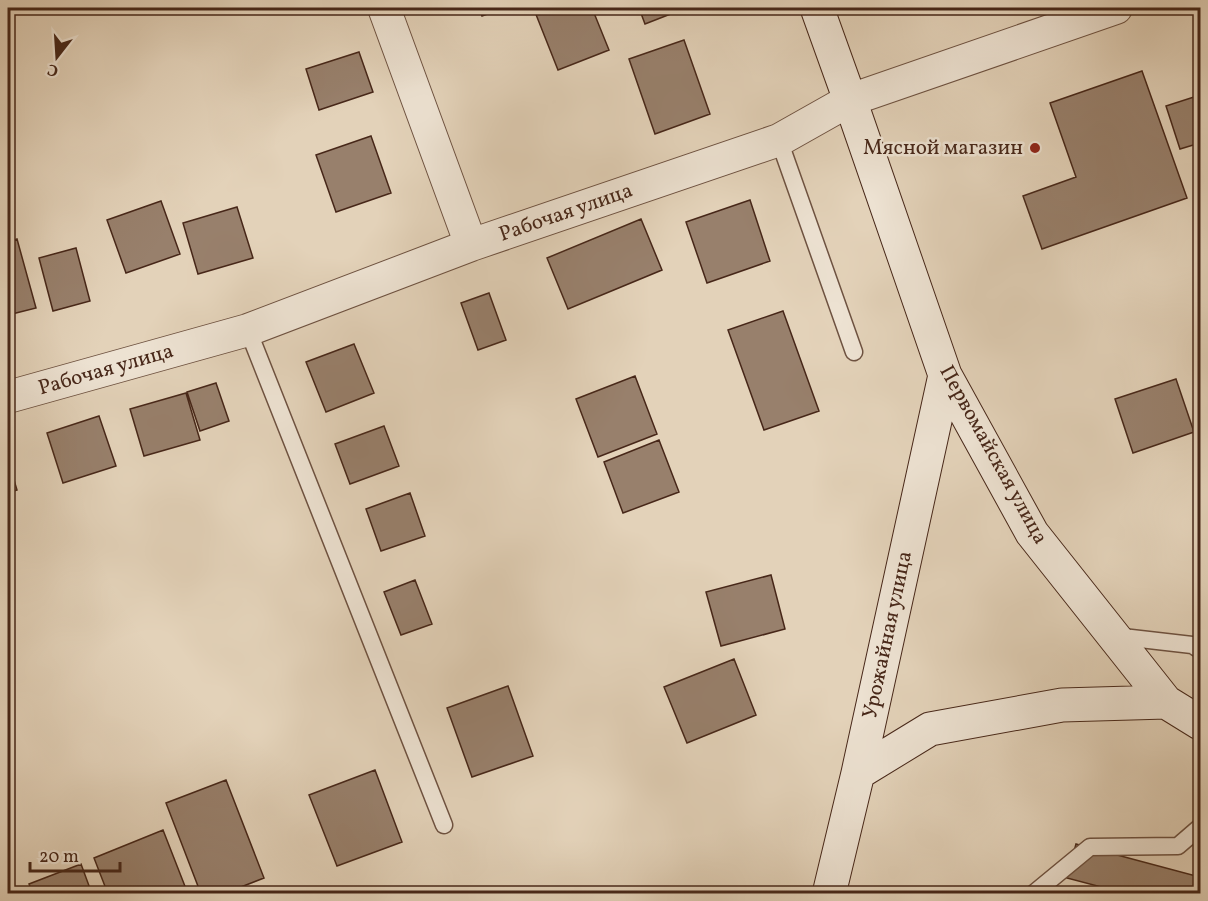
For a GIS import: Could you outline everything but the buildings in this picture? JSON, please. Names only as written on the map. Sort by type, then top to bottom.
[{"type":"main road","name":"Первомайская улица","points":[[817,8],[945,375],[1032,533],[1166,702],[1200,723]]},
{"type":"main road","name":"Урожайная улица","points":[[829,894],[858,773],[945,375]]},
{"type":"main road","points":[[858,773],[930,729],[1062,705],[1166,702]]},
{"type":"street","points":[[384,8],[471,245]]},
{"type":"street","name":"Рабочая улица","points":[[8,397],[248,330],[471,245],[779,140],[850,100],[1116,8]]},
{"type":"lane","points":[[779,140],[854,352]]},
{"type":"lane","points":[[248,330],[444,825]]},
{"type":"lane","points":[[1113,636],[1192,645],[1200,650]]},
{"type":"lane","points":[[1033,894],[1090,847],[1178,846],[1200,827]]},
{"type":"place","name":"Мясной магазин","points":[[1035,148]]}]
